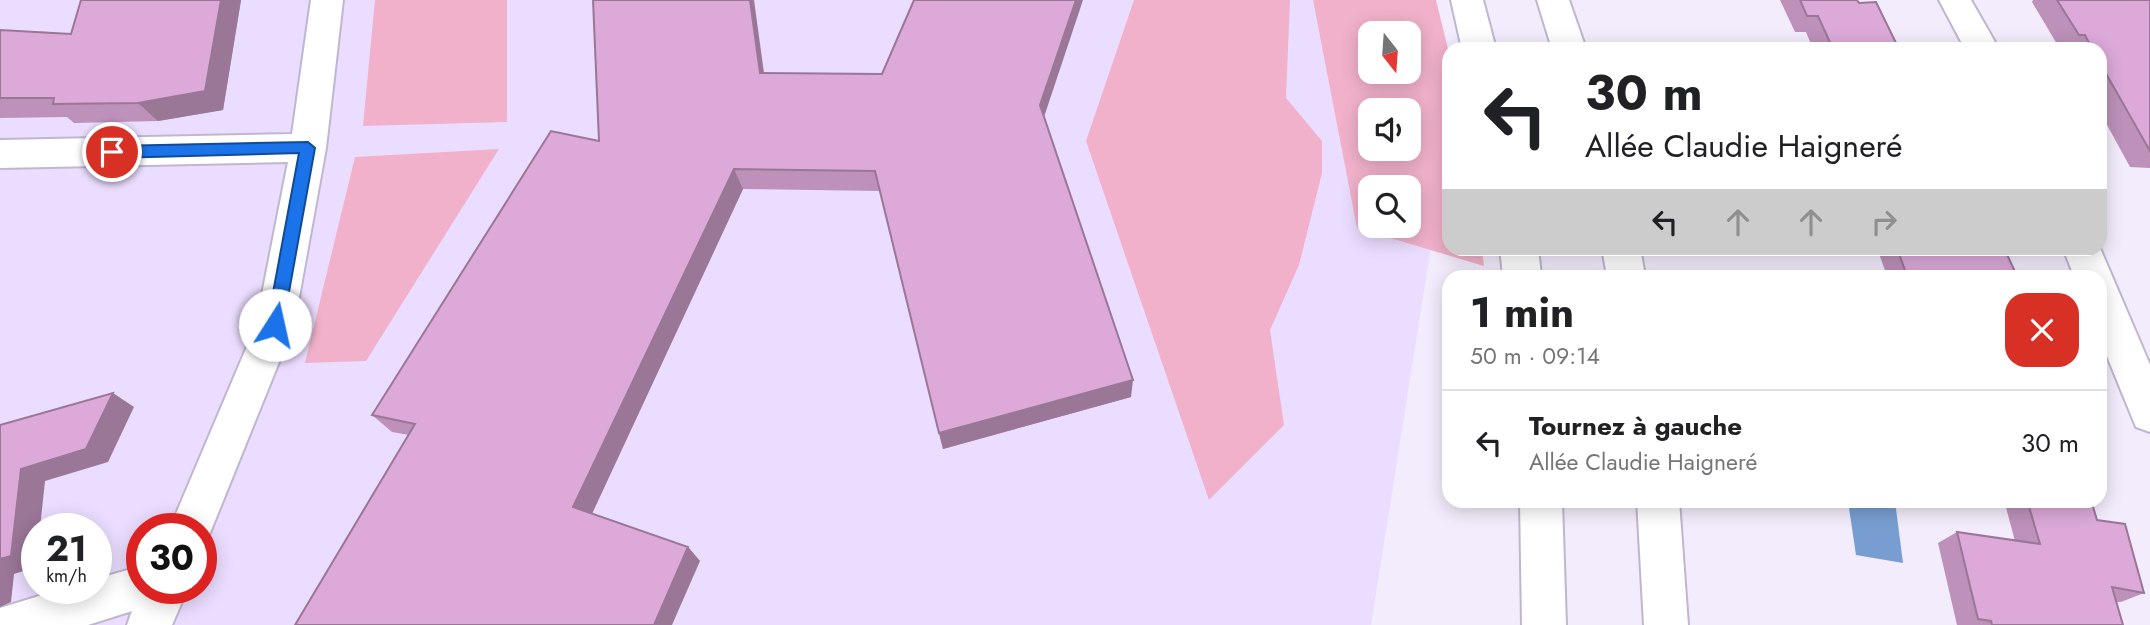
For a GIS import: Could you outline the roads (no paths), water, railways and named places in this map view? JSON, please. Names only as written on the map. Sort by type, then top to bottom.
[{"type":"street","points":[[197,513],[275,325],[308,148],[327,0]]},
{"type":"street","points":[[1467,0],[1477,42]]},
{"type":"street","points":[[1553,0],[1567,42]]},
{"type":"street","points":[[1955,0],[1978,42]]},
{"type":"street","points":[[0,154],[308,148]]},
{"type":"street","points":[[2107,308],[2150,414]]},
{"type":"street","points":[[1541,508],[1544,625]]},
{"type":"street","points":[[1659,508],[1666,625]]},
{"type":"street","points":[[14,625],[126,592]]},
{"type":"street","points":[[149,625],[159,604]]},
{"type":"water","points":[[1849,508],[1896,508],[1903,563],[1856,555]]}]
